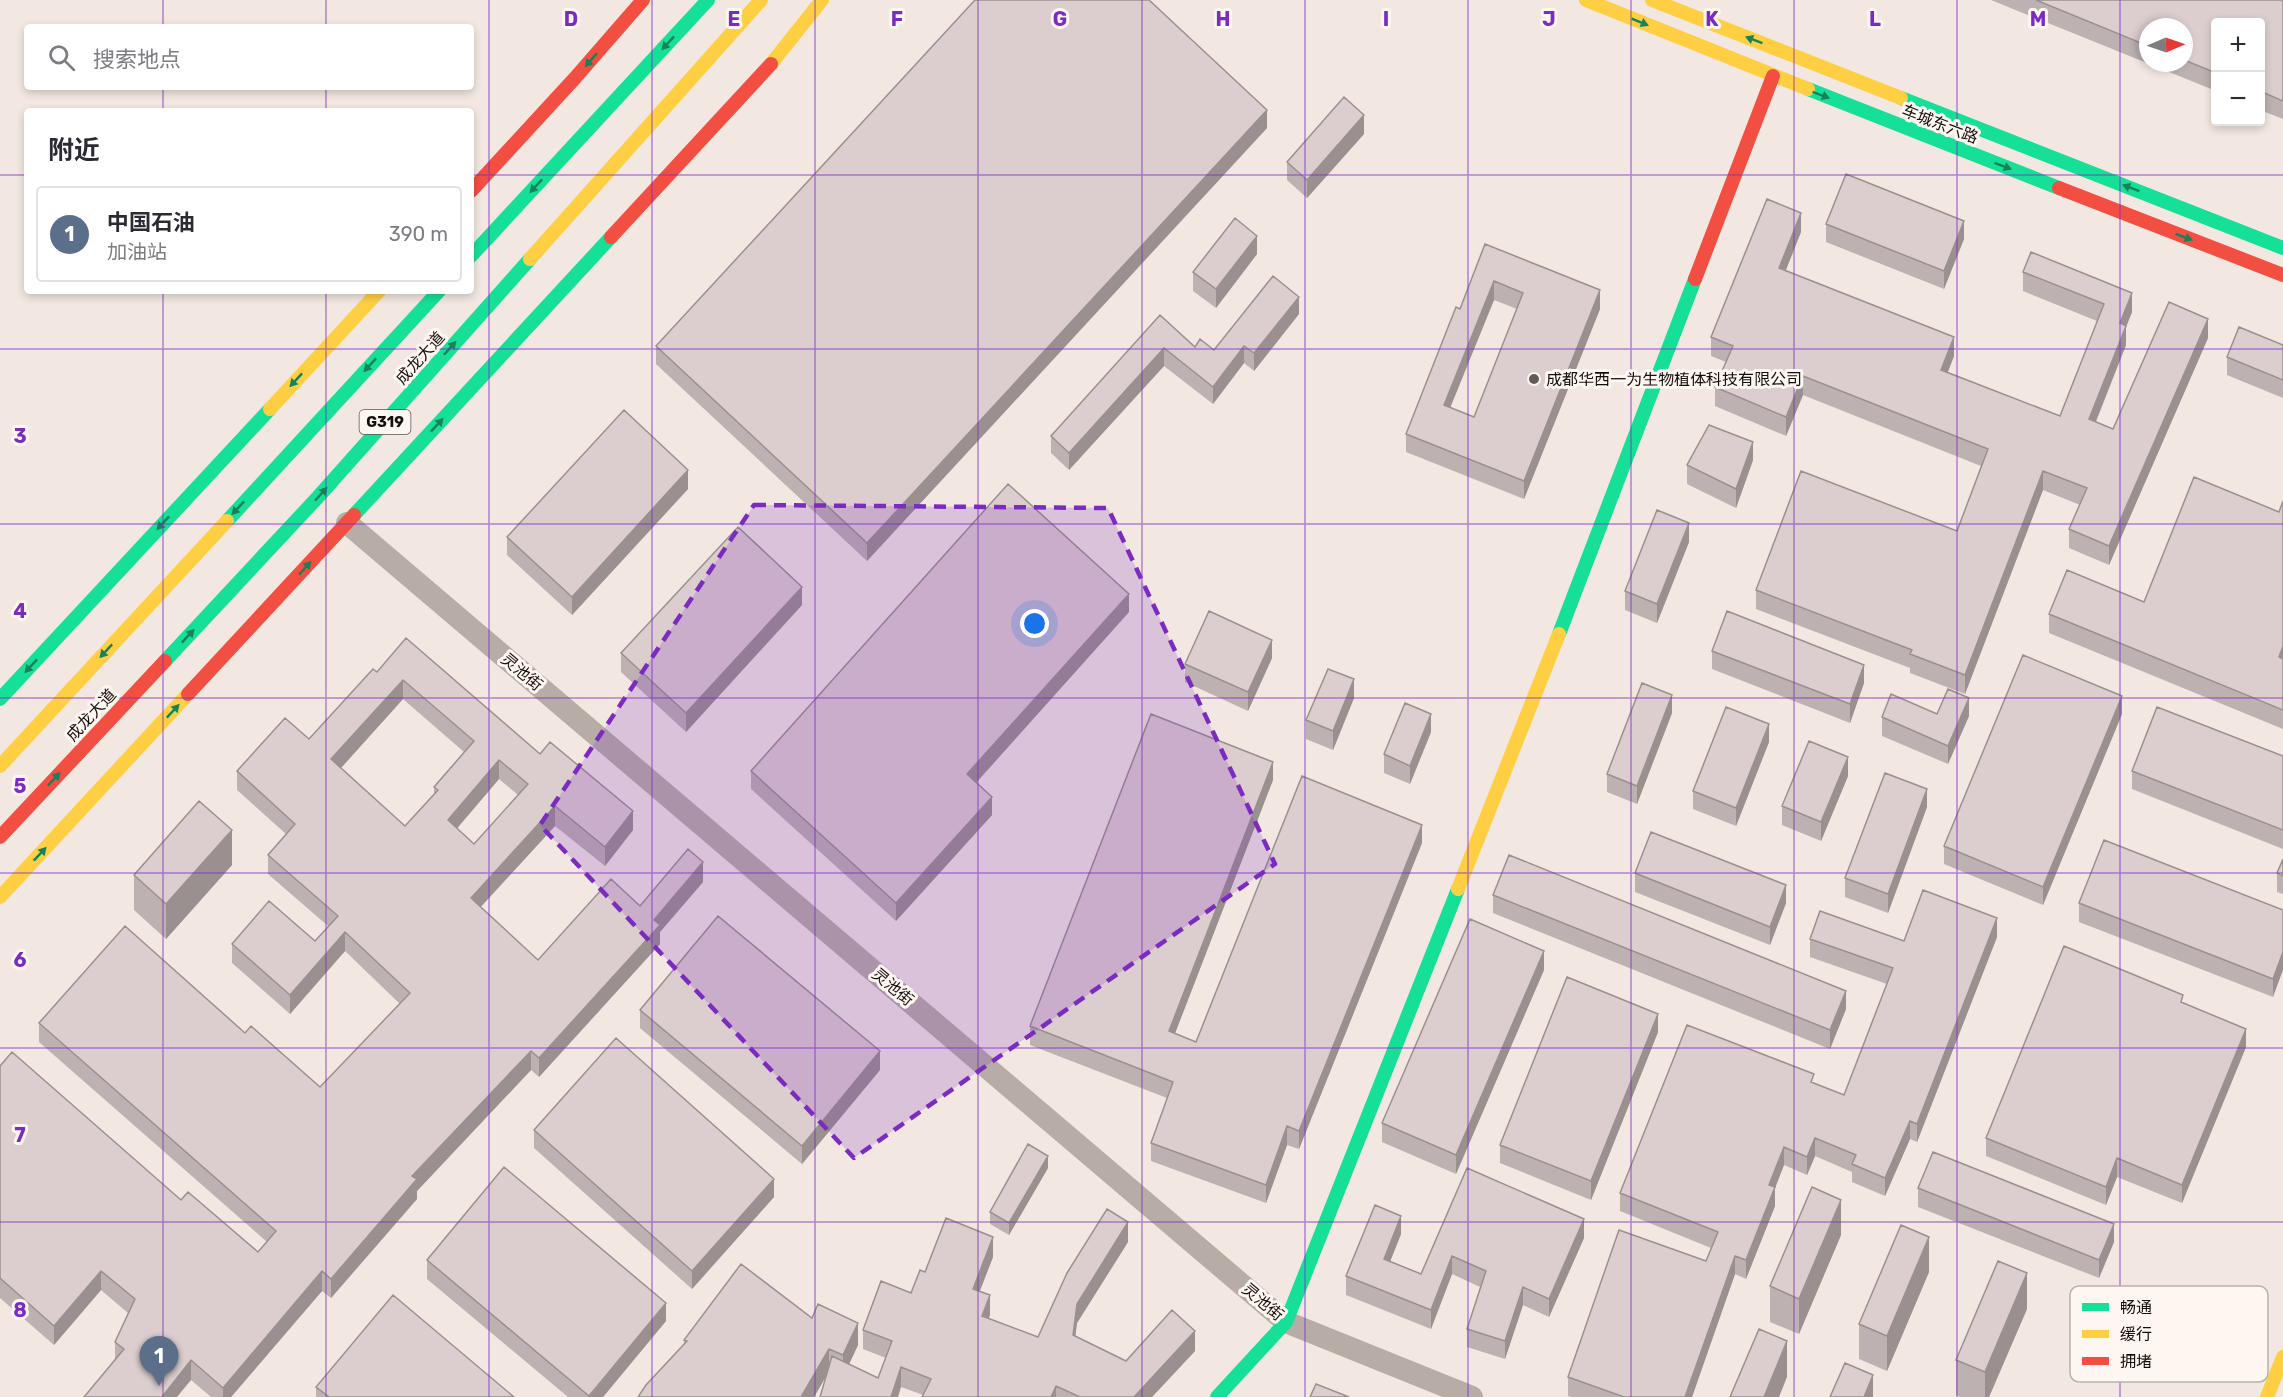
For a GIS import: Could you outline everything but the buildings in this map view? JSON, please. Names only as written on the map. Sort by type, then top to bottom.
[{"type":"main road","points":[[474,188],[643,0]]},
{"type":"main road","points":[[474,253],[708,0]]},
{"type":"main road","name":"成龙大道","points":[[0,837],[318,497],[761,0]]},
{"type":"main road","points":[[0,897],[777,57],[822,0]]},
{"type":"main road","name":"车城东六路","points":[[1586,0],[1773,76],[2283,275]]},
{"type":"main road","name":"车城东六路","points":[[1652,0],[2283,248]]},
{"type":"main road","points":[[1217,1397],[1286,1322],[1542,678],[1773,76]]},
{"type":"main road","points":[[0,699],[375,294]]},
{"type":"main road","name":"成龙大道","points":[[0,766],[436,294]]},
{"type":"main road","points":[[2267,1397],[2283,1357]]},
{"type":"street","name":"灵池街","points":[[347,523],[1286,1322],[1472,1397]]},
{"type":"highlighted area","points":[[754,505],[1108,508],[1275,864],[854,1158],[540,825]]},
{"type":"traffic: fast","points":[[474,253],[708,0]]},
{"type":"traffic: fast","points":[[1808,89],[2059,188]]},
{"type":"traffic: fast","points":[[1901,98],[2283,248]]},
{"type":"traffic: fast","points":[[354,515],[611,237]]},
{"type":"traffic: fast","points":[[165,661],[318,497],[530,259]]},
{"type":"traffic: fast","points":[[1559,634],[1695,279]]},
{"type":"traffic: fast","points":[[227,521],[436,294]]},
{"type":"traffic: fast","points":[[0,699],[270,409]]},
{"type":"traffic: fast","points":[[1217,1397],[1286,1322],[1458,889]]},
{"type":"traffic: slow","points":[[530,259],[761,0]]},
{"type":"traffic: slow","points":[[771,64],[822,0]]},
{"type":"traffic: slow","points":[[1586,0],[1808,89]]},
{"type":"traffic: slow","points":[[1652,0],[1901,98]]},
{"type":"traffic: slow","points":[[270,409],[376,294]]},
{"type":"traffic: slow","points":[[0,766],[227,521]]},
{"type":"traffic: slow","points":[[1458,889],[1559,634]]},
{"type":"traffic: slow","points":[[0,897],[188,694]]},
{"type":"traffic: slow","points":[[2267,1397],[2283,1357]]},
{"type":"traffic: jam","points":[[474,188],[643,0]]},
{"type":"traffic: jam","points":[[611,237],[771,64]]},
{"type":"traffic: jam","points":[[1695,279],[1773,76]]},
{"type":"traffic: jam","points":[[2059,188],[2283,275]]},
{"type":"traffic: jam","points":[[188,694],[354,515]]},
{"type":"traffic: jam","points":[[0,837],[165,661]]},
{"type":"place","name":"成都华西一为生物植体科技有限公司","points":[[1534,379]]},
{"type":"place","name":"中国石油","points":[[159,1386]]}]
